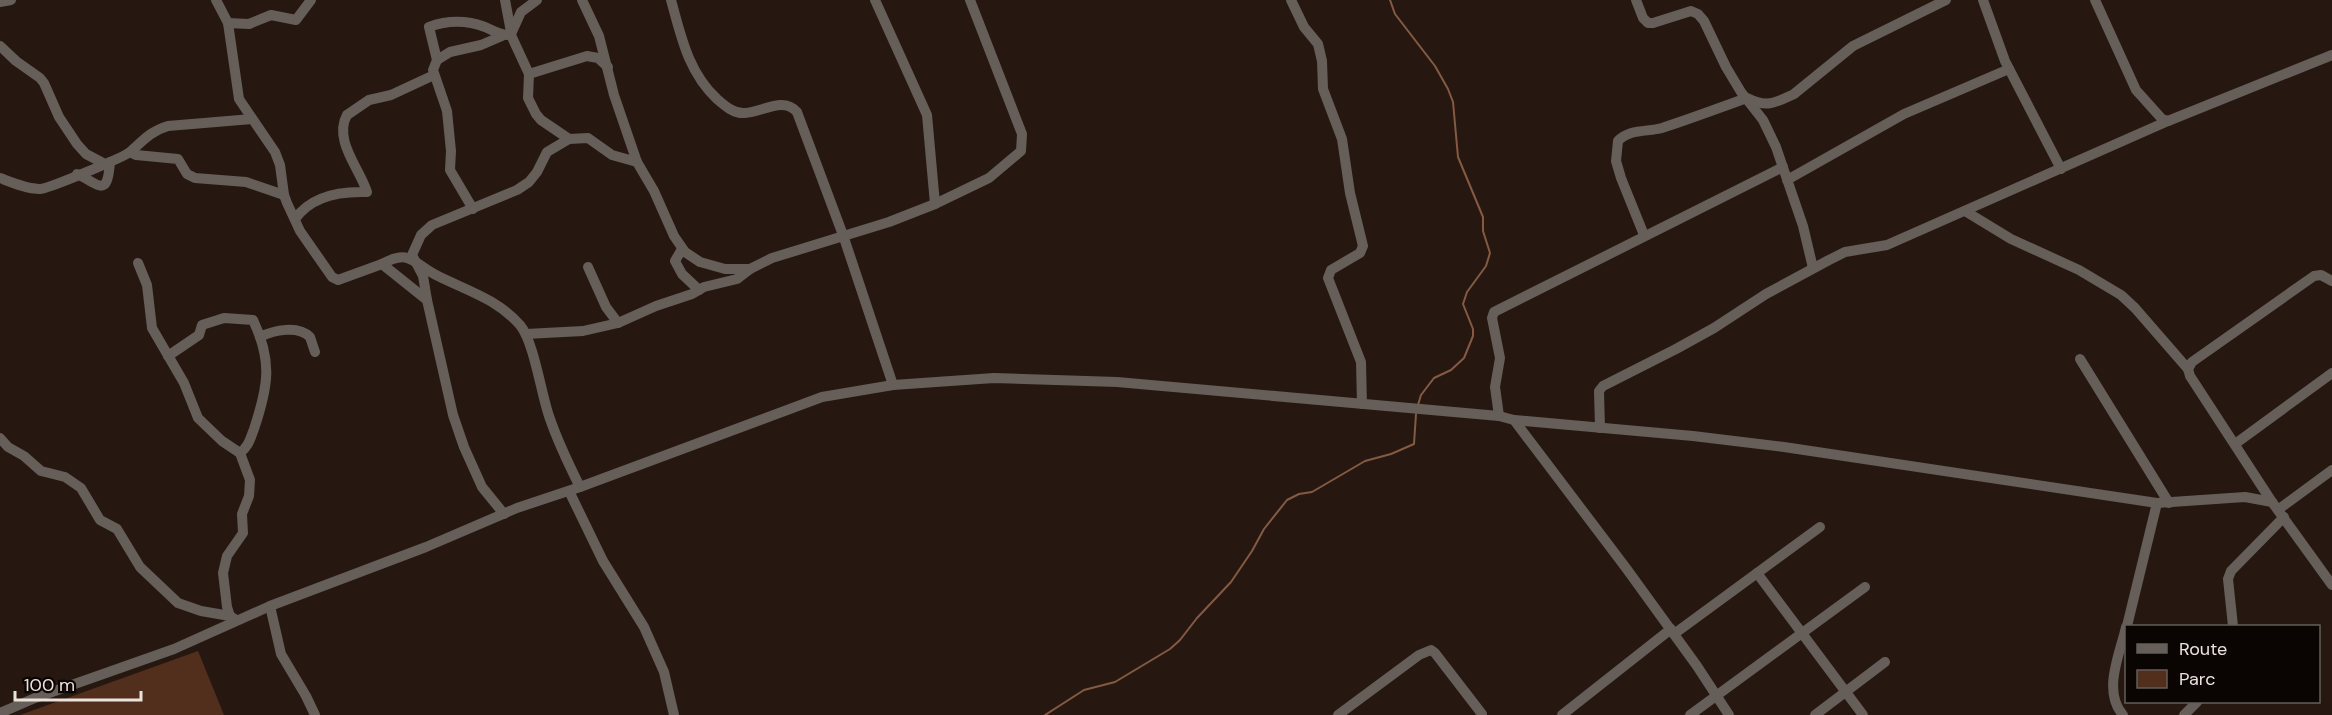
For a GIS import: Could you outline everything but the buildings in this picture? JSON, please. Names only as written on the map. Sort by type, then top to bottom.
[{"type":"street","points":[[0,2],[11,0]]},
{"type":"street","points":[[216,0],[228,23],[237,91],[243,106],[278,159],[284,195],[300,231],[332,277],[338,280],[397,256],[404,256],[443,279],[489,298],[526,334],[550,418],[574,489],[603,561],[644,627],[663,672],[674,715]]},
{"type":"street","points":[[228,23],[249,24],[271,15],[296,20],[310,0]]},
{"type":"street","points":[[505,0],[508,35],[529,74],[528,98],[541,120],[569,139]]},
{"type":"street","points":[[473,209],[450,170],[451,151],[447,111],[434,75],[433,65],[450,52],[481,45],[508,35],[521,12],[537,0]]},
{"type":"street","points":[[582,0],[599,36],[614,95],[637,162],[654,191],[668,226],[682,249],[700,262],[725,269],[750,269]]},
{"type":"street","points":[[671,0],[687,55],[698,77],[724,105],[734,112],[745,113],[783,104],[791,105],[797,112],[843,235],[893,385]]},
{"type":"street","points":[[875,0],[927,115],[934,204]]},
{"type":"street","points":[[526,334],[583,331],[618,323],[699,290],[737,279],[750,269],[772,258],[889,222],[934,204],[989,178],[1013,160],[1021,151],[1022,134],[970,0]]},
{"type":"street","points":[[1291,0],[1304,27],[1318,44],[1322,61],[1323,89],[1342,139],[1350,193],[1364,246],[1360,253],[1331,270],[1328,278],[1361,362],[1362,404]]},
{"type":"street","points":[[1636,0],[1643,18],[1648,23],[1691,11],[1698,14],[1704,21],[1726,67],[1769,132],[1803,226],[1813,268]]},
{"type":"street","points":[[1644,235],[1616,160],[1618,141],[1628,133],[1659,129],[1747,99],[1760,104],[1770,104],[1783,99],[1794,94],[1853,46],[1946,0]]},
{"type":"street","points":[[1983,0],[2009,69],[2061,169]]},
{"type":"street","points":[[2095,0],[2136,90],[2162,119],[2168,121]]},
{"type":"street","points":[[437,60],[429,27],[445,22],[466,22],[508,35]]},
{"type":"street","points":[[0,46],[16,62],[44,83],[59,117],[86,154],[107,163]]},
{"type":"street","points":[[1600,428],[1600,388],[1704,334],[1766,294],[1813,268],[1845,252],[1887,245],[2168,121],[2332,55]]},
{"type":"street","points":[[529,74],[587,56],[598,58],[608,68]]},
{"type":"street","points":[[1787,180],[1904,114],[2009,69]]},
{"type":"street","points":[[295,219],[306,206],[315,201],[341,194],[367,192],[345,143],[343,132],[347,115],[369,100],[391,95],[434,75]]},
{"type":"street","points":[[0,178],[39,189],[49,188],[130,152],[148,134],[168,126],[252,118]]},
{"type":"street","points":[[504,514],[482,487],[464,447],[453,415],[423,276],[412,255],[412,250],[426,229],[511,193],[529,182],[547,152],[569,139],[588,138],[612,155],[637,162]]},
{"type":"street","points":[[130,152],[136,155],[177,159],[187,174],[195,178],[246,182],[284,195]]},
{"type":"street","points":[[77,174],[95,186],[100,186],[107,182],[107,163]]},
{"type":"street","points":[[1498,416],[1496,387],[1500,358],[1492,318],[1494,312],[1783,167]]},
{"type":"street","points":[[1965,211],[2016,242],[2069,265],[2121,295],[2135,308],[2188,369],[2190,376],[2278,509],[2332,585]]},
{"type":"street","points":[[682,249],[675,264],[681,274],[699,290]]},
{"type":"street","points":[[138,263],[150,299],[152,328],[184,383],[198,418],[204,426],[240,453],[248,473],[249,489],[242,514],[243,533],[227,556],[223,573],[227,607],[233,618]]},
{"type":"street","points":[[382,264],[427,300]]},
{"type":"street","points":[[588,267],[606,308],[618,323]]},
{"type":"street","points":[[725,269],[727,282]]},
{"type":"street","points":[[2188,369],[2192,362],[2314,276],[2321,275],[2332,281]]},
{"type":"street","points":[[408,287],[423,276]]},
{"type":"street","points":[[168,356],[199,335],[202,325],[224,318],[253,320],[264,347],[266,374],[262,405],[250,440],[240,453]]},
{"type":"street","points":[[260,337],[272,332],[300,331],[310,337],[315,352]]},
{"type":"street","points":[[2080,359],[2169,503]]},
{"type":"street","points":[[2235,444],[2332,373]]},
{"type":"street","points":[[0,713],[35,698],[174,649],[233,618],[426,547],[504,514],[822,397],[893,385],[994,378],[1106,382],[1498,416],[1514,420],[1694,436],[1869,458],[2157,503],[2245,498],[2278,509]]},
{"type":"street","points":[[1514,420],[1672,632],[1729,715]]},
{"type":"street","points":[[0,438],[8,447],[24,456],[41,471],[65,477],[81,488],[100,520],[117,529],[140,567],[178,603],[233,618]]},
{"type":"street","points":[[2233,625],[2228,579],[2231,572],[2278,509],[2332,470]]},
{"type":"street","points":[[2127,625],[2157,503]]},
{"type":"street","points":[[1565,714],[1672,632],[1820,527]]},
{"type":"street","points":[[1757,573],[1800,634],[1863,715]]},
{"type":"street","points":[[1690,715],[1865,587]]},
{"type":"street","points":[[270,606],[281,654],[315,715]]},
{"type":"street","points":[[2123,715],[2113,700],[2112,687],[2125,635]]},
{"type":"street","points":[[1338,715],[1419,655],[1431,651],[1435,653],[1482,715]]},
{"type":"street","points":[[1815,715],[1885,662]]},
{"type":"street","points":[[2184,715],[2196,703]]},
{"type":"green space","points":[[198,651],[224,715],[20,715]]},
{"type":"waterway","points":[[1390,0],[1395,14],[1435,66],[1448,89],[1453,102],[1458,157],[1483,217],[1483,231],[1490,253],[1486,266],[1467,292],[1463,304],[1473,329],[1473,336],[1464,358],[1451,370],[1434,378],[1421,395],[1418,405]]},
{"type":"waterway","points":[[1045,715],[1084,690],[1115,682],[1170,649],[1231,582],[1264,529],[1287,500],[1299,494],[1312,492],[1365,461],[1391,454],[1414,444],[1416,414]]}]
